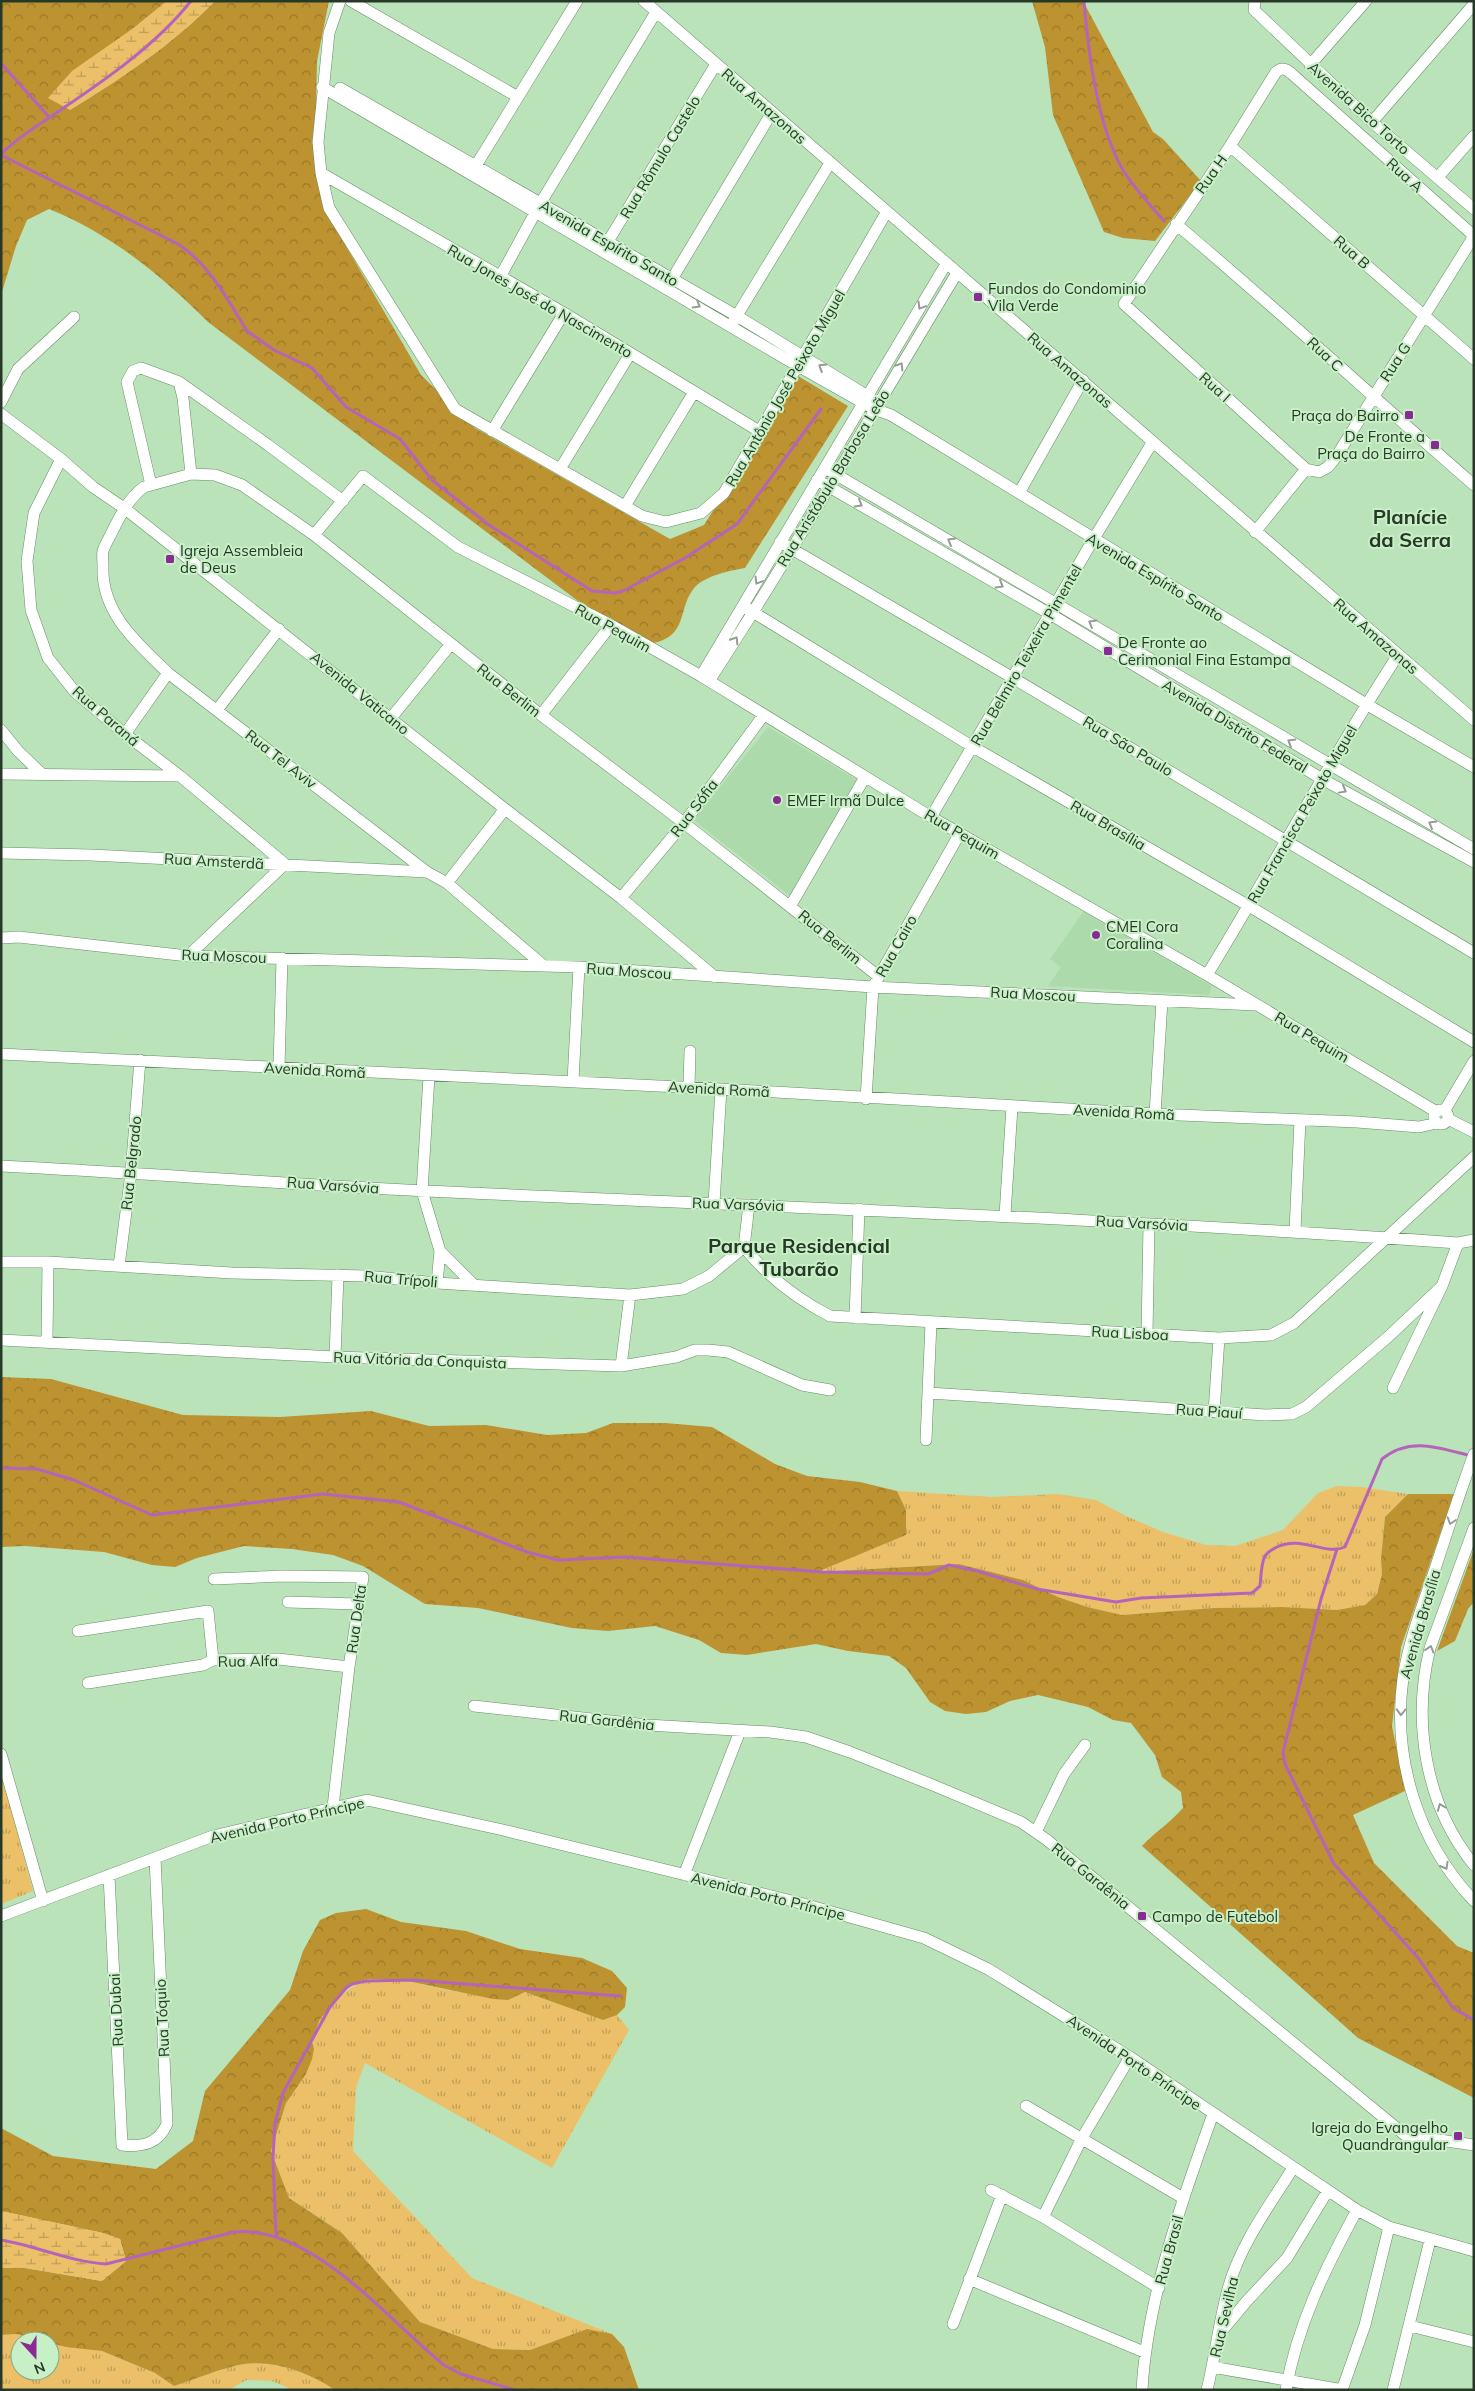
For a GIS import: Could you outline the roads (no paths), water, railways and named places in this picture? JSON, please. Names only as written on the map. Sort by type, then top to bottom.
[{"type":"street","name":"Rua Antônio José Peixoto Miguel","points":[[340,1],[329,33],[322,83],[318,142],[321,173],[329,208],[455,409],[642,516],[666,522],[701,513],[724,493],[886,213]]},
{"type":"street","points":[[351,1],[518,97]]},
{"type":"street","points":[[474,170],[577,1]]},
{"type":"street","name":"Rua Amazonas","points":[[644,1],[771,114],[1083,380],[1152,443],[1474,720]]},
{"type":"street","name":"Avenida Bico Torto","points":[[1255,1],[1254,10],[1307,63],[1372,122],[1474,209]]},
{"type":"street","points":[[1292,74],[1307,63],[1366,1]]},
{"type":"street","points":[[1372,122],[1474,4]]},
{"type":"street","points":[[500,276],[538,208],[656,12]]},
{"type":"street","name":"Rua Rômulo Castelo","points":[[605,246],[716,64]]},
{"type":"street","name":"Rua H","points":[[1124,304],[1230,146],[1276,72],[1284,69],[1292,74]]},
{"type":"street","name":"Rua A","points":[[1292,74],[1474,236]]},
{"type":"street","name":"Avenida Espírito Santo","points":[[322,83],[734,320],[1093,540],[1474,767]]},
{"type":"street","points":[[672,279],[771,114]]},
{"type":"street","points":[[1438,177],[1474,136]]},
{"type":"street","name":"Rua B","points":[[1230,146],[1474,359]]},
{"type":"street","points":[[734,320],[830,164]]},
{"type":"street","name":"Rua Jones José do Nascimento","points":[[321,173],[500,276],[759,431]]},
{"type":"street","name":"Rua C","points":[[1176,224],[1265,298],[1372,397],[1474,485]]},
{"type":"street","name":"Rua G","points":[[1306,469],[1319,472],[1332,463],[1474,236]]},
{"type":"street","name":"Avenida Espírito Santo","points":[[605,246],[672,279],[734,320]]},
{"type":"street","points":[[748,609],[780,542],[946,264]]},
{"type":"street","name":"Rua Aristóbulo Barbosa Leão","points":[[705,679],[748,609],[792,548],[830,487],[876,406],[957,274]]},
{"type":"street","name":"Rua I","points":[[1124,304],[1306,469]]},
{"type":"street","points":[[492,431],[564,314]]},
{"type":"street","points":[[1,402],[18,369],[74,317]]},
{"type":"street","points":[[560,469],[630,354]]},
{"type":"street","points":[[151,485],[128,382],[133,371],[141,368],[179,382],[268,444],[343,501],[314,535]]},
{"type":"street","points":[[1019,493],[1083,380]]},
{"type":"street","points":[[179,382],[191,474]]},
{"type":"street","points":[[625,506],[694,392]]},
{"type":"street","name":"Avenida Vaticano","points":[[1,414],[61,459],[93,487],[124,508],[506,810],[621,898],[715,977]]},
{"type":"street","name":"Rua Belmiro Teixeira Pimentel","points":[[931,817],[1152,443]]},
{"type":"street","name":"Rua Paraná","points":[[61,459],[34,513],[27,561],[31,610],[48,658],[76,692],[285,864]]},
{"type":"street","name":"Avenida Distrito Federal","points":[[825,468],[1474,849]]},
{"type":"street","points":[[1255,532],[1306,469]]},
{"type":"street","name":"Rua Berlim","points":[[124,508],[138,492],[151,485],[191,474],[215,475],[242,485],[314,535],[541,715],[791,905],[875,981]]},
{"type":"street","name":"Rua Pequim","points":[[343,501],[362,476],[458,547],[611,625],[705,679],[931,817],[1207,975],[1441,1116],[1474,1132]]},
{"type":"street","name":"Avenida Distrito Federal","points":[[817,480],[1050,614],[1322,779],[1474,862]]},
{"type":"street","name":"Rua Tel Aviv","points":[[124,508],[103,551],[102,578],[108,602],[118,621],[133,639],[168,673],[427,872],[447,883],[544,966]]},
{"type":"street","name":"Rua São Paulo","points":[[780,542],[1013,678],[1474,953]]},
{"type":"street","name":"Rua Brasília","points":[[748,609],[972,747],[1249,906],[1474,1042]]},
{"type":"street","points":[[541,715],[611,625]]},
{"type":"street","points":[[217,710],[279,629]]},
{"type":"street","points":[[391,718],[451,644]]},
{"type":"street","name":"Rua Francisca Peixoto Miguel","points":[[1207,975],[1287,842],[1329,765],[1398,654]]},
{"type":"street","points":[[125,734],[168,673]]},
{"type":"street","name":"Rua Sófia","points":[[621,898],[684,822],[763,716]]},
{"type":"street","points":[[1,730],[18,751],[42,774]]},
{"type":"street","points":[[1,774],[180,776]]},
{"type":"street","points":[[791,905],[865,777]]},
{"type":"street","points":[[447,883],[506,810]]},
{"type":"street","name":"Rua Cairo","points":[[866,1099],[875,981],[960,833]]},
{"type":"street","name":"Rua Amsterdã","points":[[1,853],[91,855],[427,872]]},
{"type":"street","points":[[188,956],[285,864]]},
{"type":"street","name":"Rua Moscou","points":[[1,938],[19,937],[188,956],[579,967],[715,977],[806,981],[875,981],[1162,1001],[1257,1005]]},
{"type":"street","points":[[279,1068],[282,958]]},
{"type":"street","points":[[573,1082],[579,967]]},
{"type":"street","points":[[1155,1114],[1162,1001]]},
{"type":"street","points":[[689,1088],[690,1051]]},
{"type":"street","name":"Avenida Romã","points":[[1,1054],[721,1089],[1012,1107],[1419,1127],[1441,1116]]},
{"type":"street","name":"Rua Belgrado","points":[[119,1266],[131,1173],[140,1060]]},
{"type":"street","points":[[1441,1116],[1474,1061]]},
{"type":"street","points":[[429,1076],[422,1191],[440,1251],[437,1283]]},
{"type":"street","points":[[714,1203],[721,1089]]},
{"type":"street","points":[[1005,1216],[1012,1107]]},
{"type":"street","points":[[1295,1231],[1300,1120]]},
{"type":"street","name":"Rua Lisboa","points":[[744,1246],[777,1283],[802,1302],[830,1316],[1219,1338],[1261,1337],[1286,1328],[1388,1238],[1474,1157]]},
{"type":"street","name":"Rua Varsóvia","points":[[1,1166],[422,1191],[1005,1216],[1295,1231],[1458,1242],[1474,1240]]},
{"type":"street","points":[[744,1246],[749,1205]]},
{"type":"street","points":[[855,1318],[859,1209]]},
{"type":"street","points":[[1147,1334],[1149,1224]]},
{"type":"street","points":[[1393,1388],[1442,1286],[1458,1242]]},
{"type":"street","name":"Rua Trípoli","points":[[1,1262],[48,1262],[232,1273],[338,1274],[437,1283],[630,1294],[683,1289],[709,1276],[744,1246]]},
{"type":"street","points":[[440,1251],[473,1284]]},
{"type":"street","points":[[46,1341],[48,1262]]},
{"type":"street","points":[[334,1357],[338,1274]]},
{"type":"street","name":"Rua Piauí","points":[[929,1393],[1266,1415],[1298,1412],[1314,1401],[1388,1337],[1442,1286]]},
{"type":"street","points":[[621,1366],[630,1294]]},
{"type":"street","points":[[926,1440],[931,1322]]},
{"type":"street","points":[[1214,1412],[1219,1338]]},
{"type":"street","name":"Rua Vitória da Conquista","points":[[1,1340],[334,1357],[621,1366],[676,1357],[695,1350],[728,1352],[802,1385],[830,1390]]},
{"type":"street","name":"Avenida Brasília","points":[[1474,1454],[1409,1651],[1400,1708],[1401,1742],[1413,1798],[1421,1819],[1448,1872],[1474,1901]]},
{"type":"street","name":"Avenida Brasília","points":[[1474,1528],[1430,1648],[1425,1668],[1421,1706],[1423,1741],[1439,1802],[1449,1827],[1474,1865]]},
{"type":"street","name":"Rua Delta","points":[[214,1579],[282,1576],[362,1577],[349,1667],[333,1807]]},
{"type":"street","points":[[288,1602],[358,1604]]},
{"type":"street","points":[[78,1631],[208,1611],[213,1660]]},
{"type":"street","name":"Rua Alfa","points":[[88,1683],[204,1665],[213,1660],[278,1659],[349,1667]]},
{"type":"street","name":"Rua Gardênia","points":[[474,1706],[647,1725],[770,1732],[806,1737],[850,1752],[1021,1822],[1036,1832],[1405,2135],[1474,2145]]},
{"type":"street","points":[[684,1875],[740,1731]]},
{"type":"street","points":[[1036,1832],[1064,1774],[1084,1745]]},
{"type":"street","points":[[1,1754],[43,1901]]},
{"type":"street","name":"Avenida Porto Príncipe","points":[[1,1916],[214,1836],[367,1800],[512,1832],[800,1902],[924,1938],[995,1973],[1130,2056],[1357,2210],[1389,2227],[1430,2240],[1474,2250]]},
{"type":"street","name":"Rua Tóquio","points":[[122,2146],[139,2146],[162,2136],[167,2124],[155,1858]]},
{"type":"street","name":"Rua Dubai","points":[[109,1875],[122,2146]]},
{"type":"street","points":[[1044,2217],[1082,2138],[1130,2056]]},
{"type":"street","points":[[1026,2106],[1183,2198]]},
{"type":"street","name":"Rua Brasil","points":[[1142,2390],[1144,2352],[1159,2288],[1183,2198],[1213,2114]]},
{"type":"street","name":"Rua Sevilha","points":[[1207,2390],[1228,2289],[1239,2259],[1263,2214],[1293,2168]]},
{"type":"street","points":[[991,2190],[1044,2217],[1159,2288]]},
{"type":"street","points":[[1220,2333],[1287,2258],[1328,2192]]},
{"type":"street","points":[[953,2324],[1002,2195]]},
{"type":"street","points":[[1286,2385],[1310,2303],[1327,2265],[1357,2210]]},
{"type":"street","points":[[1212,2367],[1286,2385],[1343,2390],[1365,2324],[1389,2227]]},
{"type":"street","points":[[1393,2390],[1430,2240]]},
{"type":"street","points":[[969,2279],[1144,2352]]},
{"type":"street","points":[[1410,2326],[1474,2342]]},
{"type":"waterway","points":[[1,154],[23,136],[129,61],[162,32],[191,1]]},
{"type":"waterway","points":[[1084,1],[1091,65],[1106,132],[1123,170],[1137,190],[1164,221]]},
{"type":"waterway","points":[[1,63],[49,117]]},
{"type":"waterway","points":[[1,155],[178,244],[189,252],[209,272],[247,331],[274,350],[312,368],[346,407],[400,439],[432,480],[489,525],[592,591],[615,593],[623,591],[685,558],[737,524],[821,409]]},
{"type":"waterway","points":[[1,1468],[37,1469],[74,1480],[152,1515],[323,1494],[399,1502],[527,1552],[558,1560],[625,1557],[823,1572],[928,1574],[949,1565],[977,1571],[1037,1589],[1116,1602],[1141,1598],[1252,1593],[1260,1586],[1262,1566],[1265,1556],[1269,1551],[1286,1544],[1295,1543],[1329,1549],[1345,1547],[1382,1459],[1393,1452],[1403,1448],[1425,1446],[1437,1447],[1471,1456]]},
{"type":"waterway","points":[[1337,1549],[1321,1599],[1286,1740],[1283,1753],[1285,1764],[1334,1864],[1419,1959],[1453,2008],[1474,2020]]},
{"type":"waterway","points":[[276,2236],[273,2158],[275,2123],[283,2093],[330,2007],[346,1988],[352,1984],[366,1981],[413,1980],[620,1996]]},
{"type":"waterway","points":[[1,2240],[93,2263],[106,2264],[234,2232],[263,2234],[291,2243],[320,2259],[373,2301],[444,2365],[461,2374],[515,2390]]},
{"type":"place","name":"Fundos do Condominio Vila Verde","points":[[978,297]]},
{"type":"place","name":"Praça do Bairro","points":[[1409,415]]},
{"type":"place","name":"De Fronte a Praça do Bairro","points":[[1435,445]]},
{"type":"place","name":"Igreja Assembleia de Deus","points":[[170,559]]},
{"type":"place","name":"De Fronte ao Cerimonial Fina Estampa","points":[[1108,651]]},
{"type":"place","name":"EMEF Irmã Dulce","points":[[777,800]]},
{"type":"place","name":"CMEI Cora Coralina","points":[[1096,935]]},
{"type":"place","name":"Campo de Futebol","points":[[1142,1916]]},
{"type":"place","name":"Igreja do Evangelho Quandrangular","points":[[1458,2136]]},
{"type":"district","name":"Planície da Serra","points":[[1410,528]]},
{"type":"district","name":"Parque Residencial Tubarão","points":[[799,1256]]}]
